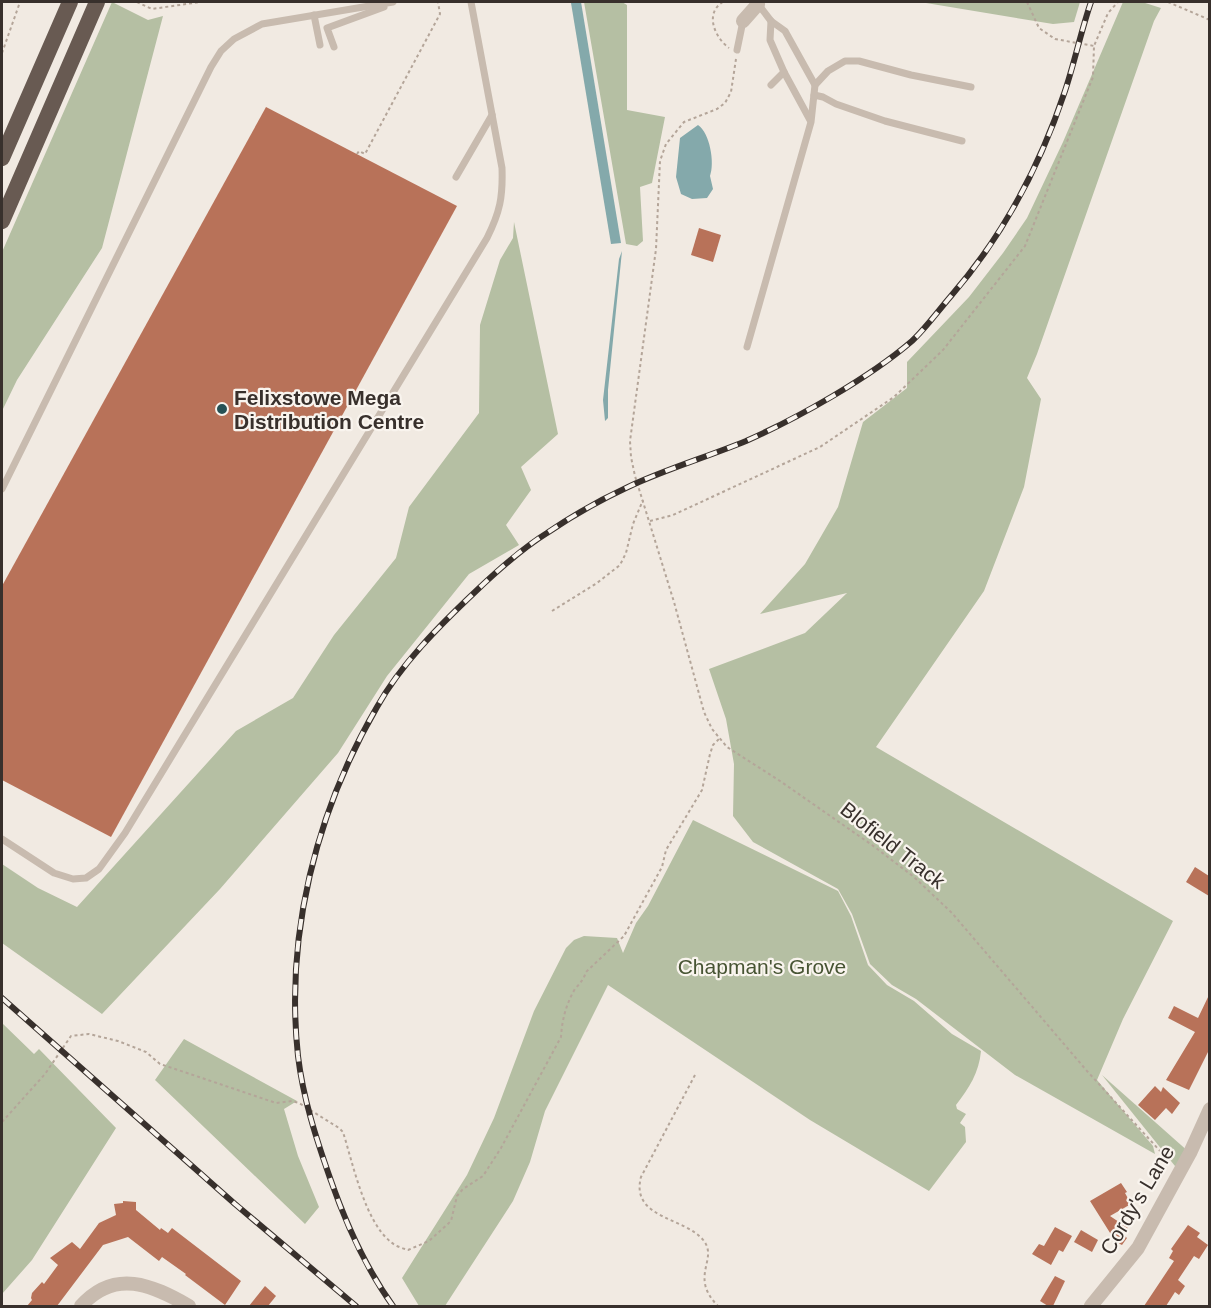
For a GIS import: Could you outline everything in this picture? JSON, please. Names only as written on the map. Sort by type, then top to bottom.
[{"type":"highway","points":[[2,158],[70,2]]},
{"type":"highway","points":[[2,221],[97,2]]},
{"type":"street","points":[[744,21],[758,3]]},
{"type":"street","name":"Cordy's Lane","points":[[1091,1306],[1138,1248],[1190,1154],[1209,1109]]},
{"type":"street","points":[[81,1306],[97,1292],[121,1283],[147,1286],[189,1306]]},
{"type":"lane","points":[[2,489],[221,51],[234,39],[262,24],[395,2]]},
{"type":"lane","points":[[334,47],[327,28],[395,2]]},
{"type":"lane","points":[[2,840],[54,873],[73,879],[86,878],[99,869],[125,833],[487,238],[499,214],[503,193],[502,168],[471,2]]},
{"type":"lane","points":[[747,347],[811,122],[815,85],[785,31],[771,21],[758,3]]},
{"type":"lane","points":[[314,15],[320,45]]},
{"type":"lane","points":[[737,50],[744,21]]},
{"type":"lane","points":[[771,21],[770,40],[811,122]]},
{"type":"lane","points":[[815,85],[828,71],[845,61],[859,61],[911,75],[971,87]]},
{"type":"lane","points":[[771,85],[784,72]]},
{"type":"lane","points":[[814,95],[885,121],[962,141]]},
{"type":"lane","points":[[456,177],[492,115]]},
{"type":"path","points":[[2,53],[20,2]]},
{"type":"path","points":[[137,2],[152,9],[200,2]]},
{"type":"path","points":[[357,154],[359,151],[364,154],[440,14],[438,2]]},
{"type":"path","points":[[723,2],[715,8],[713,15],[716,33],[721,42],[737,50]]},
{"type":"path","points":[[1027,2],[1039,28],[1055,39],[1095,46]]},
{"type":"path","points":[[650,521],[673,515],[820,447],[894,397],[943,350],[1025,246],[1093,77],[1095,46],[1108,13],[1118,2]]},
{"type":"path","points":[[1168,2],[1209,20]]},
{"type":"path","name":"Blofield Track","points":[[737,50],[735,76],[731,92],[725,103],[717,109],[684,122],[666,144],[660,160],[656,249],[630,441],[631,457],[704,712],[719,740],[872,845],[934,895],[1095,1080],[1179,1171]]},
{"type":"path","points":[[552,611],[597,583],[620,565],[643,500]]},
{"type":"path","points":[[2,1122],[45,1074],[71,1036],[89,1034],[118,1041],[146,1052],[160,1064],[276,1103],[292,1101],[299,1103],[339,1128],[343,1132],[365,1200],[377,1226],[391,1243],[408,1250],[429,1241],[451,1221],[457,1196],[463,1189],[483,1176],[501,1149],[561,1037],[562,1018],[574,991],[586,972],[624,936],[662,867],[666,850],[702,790],[713,745],[719,740]]},
{"type":"path","points":[[695,1076],[641,1178],[638,1190],[639,1196],[652,1210],[698,1235],[704,1241],[708,1254],[704,1285],[718,1306]]},
{"type":"green space","points":[[112,2],[148,20],[163,16],[102,248],[17,380],[2,411],[2,252]]},
{"type":"green space","points":[[584,2],[622,2],[627,5],[627,110],[665,117],[652,183],[640,187],[643,241],[637,246],[626,244]]},
{"type":"green space","points":[[920,2],[1080,2],[1074,22],[1053,24]]},
{"type":"green space","points":[[1123,2],[1142,2],[1161,8],[1154,21],[1027,378],[1041,399],[1024,487],[984,591],[876,747],[1173,921],[1123,1019],[1097,1080],[1153,1146],[1155,1154],[1015,1075],[916,999],[892,985],[870,964],[852,914],[838,889],[753,842],[733,816],[734,764],[726,719],[709,669],[805,633],[847,593],[760,614],[805,564],[838,507],[863,422],[907,388],[907,362],[969,297],[1027,218],[1063,142]]},
{"type":"green space","points":[[514,222],[558,434],[521,467],[531,490],[506,525],[519,545],[469,574],[387,676],[338,753],[220,889],[102,1014],[2,943],[2,864],[38,888],[77,907],[236,731],[293,698],[334,635],[396,558],[409,507],[479,413],[480,325],[500,260],[513,238]]},
{"type":"green space","name":"Chapman's Grove","points":[[693,820],[838,891],[851,916],[868,965],[887,985],[914,1001],[952,1034],[981,1051],[973,1080],[956,1105],[957,1109],[966,1114],[960,1123],[965,1127],[966,1142],[929,1191],[810,1120],[608,985],[545,1111],[530,1162],[513,1201],[445,1306],[419,1306],[402,1278],[467,1175],[494,1118],[534,1011],[566,948],[574,940],[584,936],[617,938],[623,953],[636,923],[648,906]]},
{"type":"green space","points":[[2,1023],[34,1054],[39,1049],[116,1128],[32,1260],[2,1294]]},
{"type":"green space","points":[[184,1039],[297,1101],[284,1109],[298,1156],[319,1207],[305,1224],[155,1080]]},
{"type":"green space","points":[[1102,1075],[1190,1153],[1179,1171]]},
{"type":"water","points":[[581,2],[621,243],[611,244],[571,3]]},
{"type":"water","points":[[698,125],[706,135],[710,149],[712,164],[710,176],[713,189],[707,198],[692,199],[681,194],[676,177],[680,138]]},
{"type":"water","points":[[622,251],[608,390],[608,418],[605,421],[603,400],[619,259]]},
{"type":"building","name":"Felixstowe Mega Distribution Centre","points":[[266,107],[457,206],[111,837],[2,780],[2,586]]},
{"type":"building","points":[[699,228],[721,235],[713,262],[691,255]]},
{"type":"building","points":[[1195,867],[1209,876],[1209,896],[1186,882]]},
{"type":"building","points":[[1209,995],[1209,1050],[1189,1090],[1166,1080],[1195,1032],[1168,1018],[1174,1006],[1198,1018]]},
{"type":"building","points":[[1155,1086],[1161,1092],[1163,1087],[1180,1103],[1172,1114],[1166,1108],[1155,1120],[1138,1105]]},
{"type":"building","points":[[1121,1183],[1131,1204],[1110,1216],[1128,1228],[1124,1235],[1127,1238],[1122,1245],[1117,1244],[1090,1201]]},
{"type":"building","points":[[123,1201],[136,1202],[136,1210],[160,1230],[161,1228],[168,1233],[172,1228],[241,1281],[225,1305],[162,1257],[159,1261],[128,1237],[103,1245],[57,1306],[27,1306],[32,1300],[32,1293],[42,1282],[44,1284],[58,1265],[50,1258],[72,1242],[80,1249],[99,1223],[116,1215],[114,1204],[123,1203]]},
{"type":"building","points":[[1188,1225],[1200,1233],[1197,1237],[1208,1245],[1199,1259],[1194,1256],[1178,1280],[1185,1286],[1179,1295],[1175,1292],[1166,1306],[1144,1306],[1174,1261],[1169,1258],[1173,1251],[1171,1249]]},
{"type":"building","points":[[1055,1227],[1072,1236],[1063,1252],[1059,1250],[1051,1265],[1032,1254],[1039,1244],[1044,1246]]},
{"type":"building","points":[[1081,1230],[1098,1240],[1092,1252],[1074,1242]]},
{"type":"building","points":[[1055,1276],[1065,1281],[1053,1306],[1048,1306],[1040,1301]]},
{"type":"building","points":[[265,1286],[276,1296],[268,1306],[249,1306]]},
{"type":"railway","points":[[393,1306],[357,1245],[336,1195],[320,1148],[300,1072],[295,1011],[296,965],[301,920],[310,876],[337,789],[377,707],[397,676],[434,632],[492,576],[537,539],[576,514],[618,492],[657,474],[746,441],[788,421],[854,383],[912,341],[970,273],[1003,225],[1032,173],[1069,80],[1091,2]]},
{"type":"railway","points":[[2,998],[235,1204],[356,1306]]},
{"type":"place","name":"Felixstowe Mega Distribution Centre","points":[[222,409]]}]
